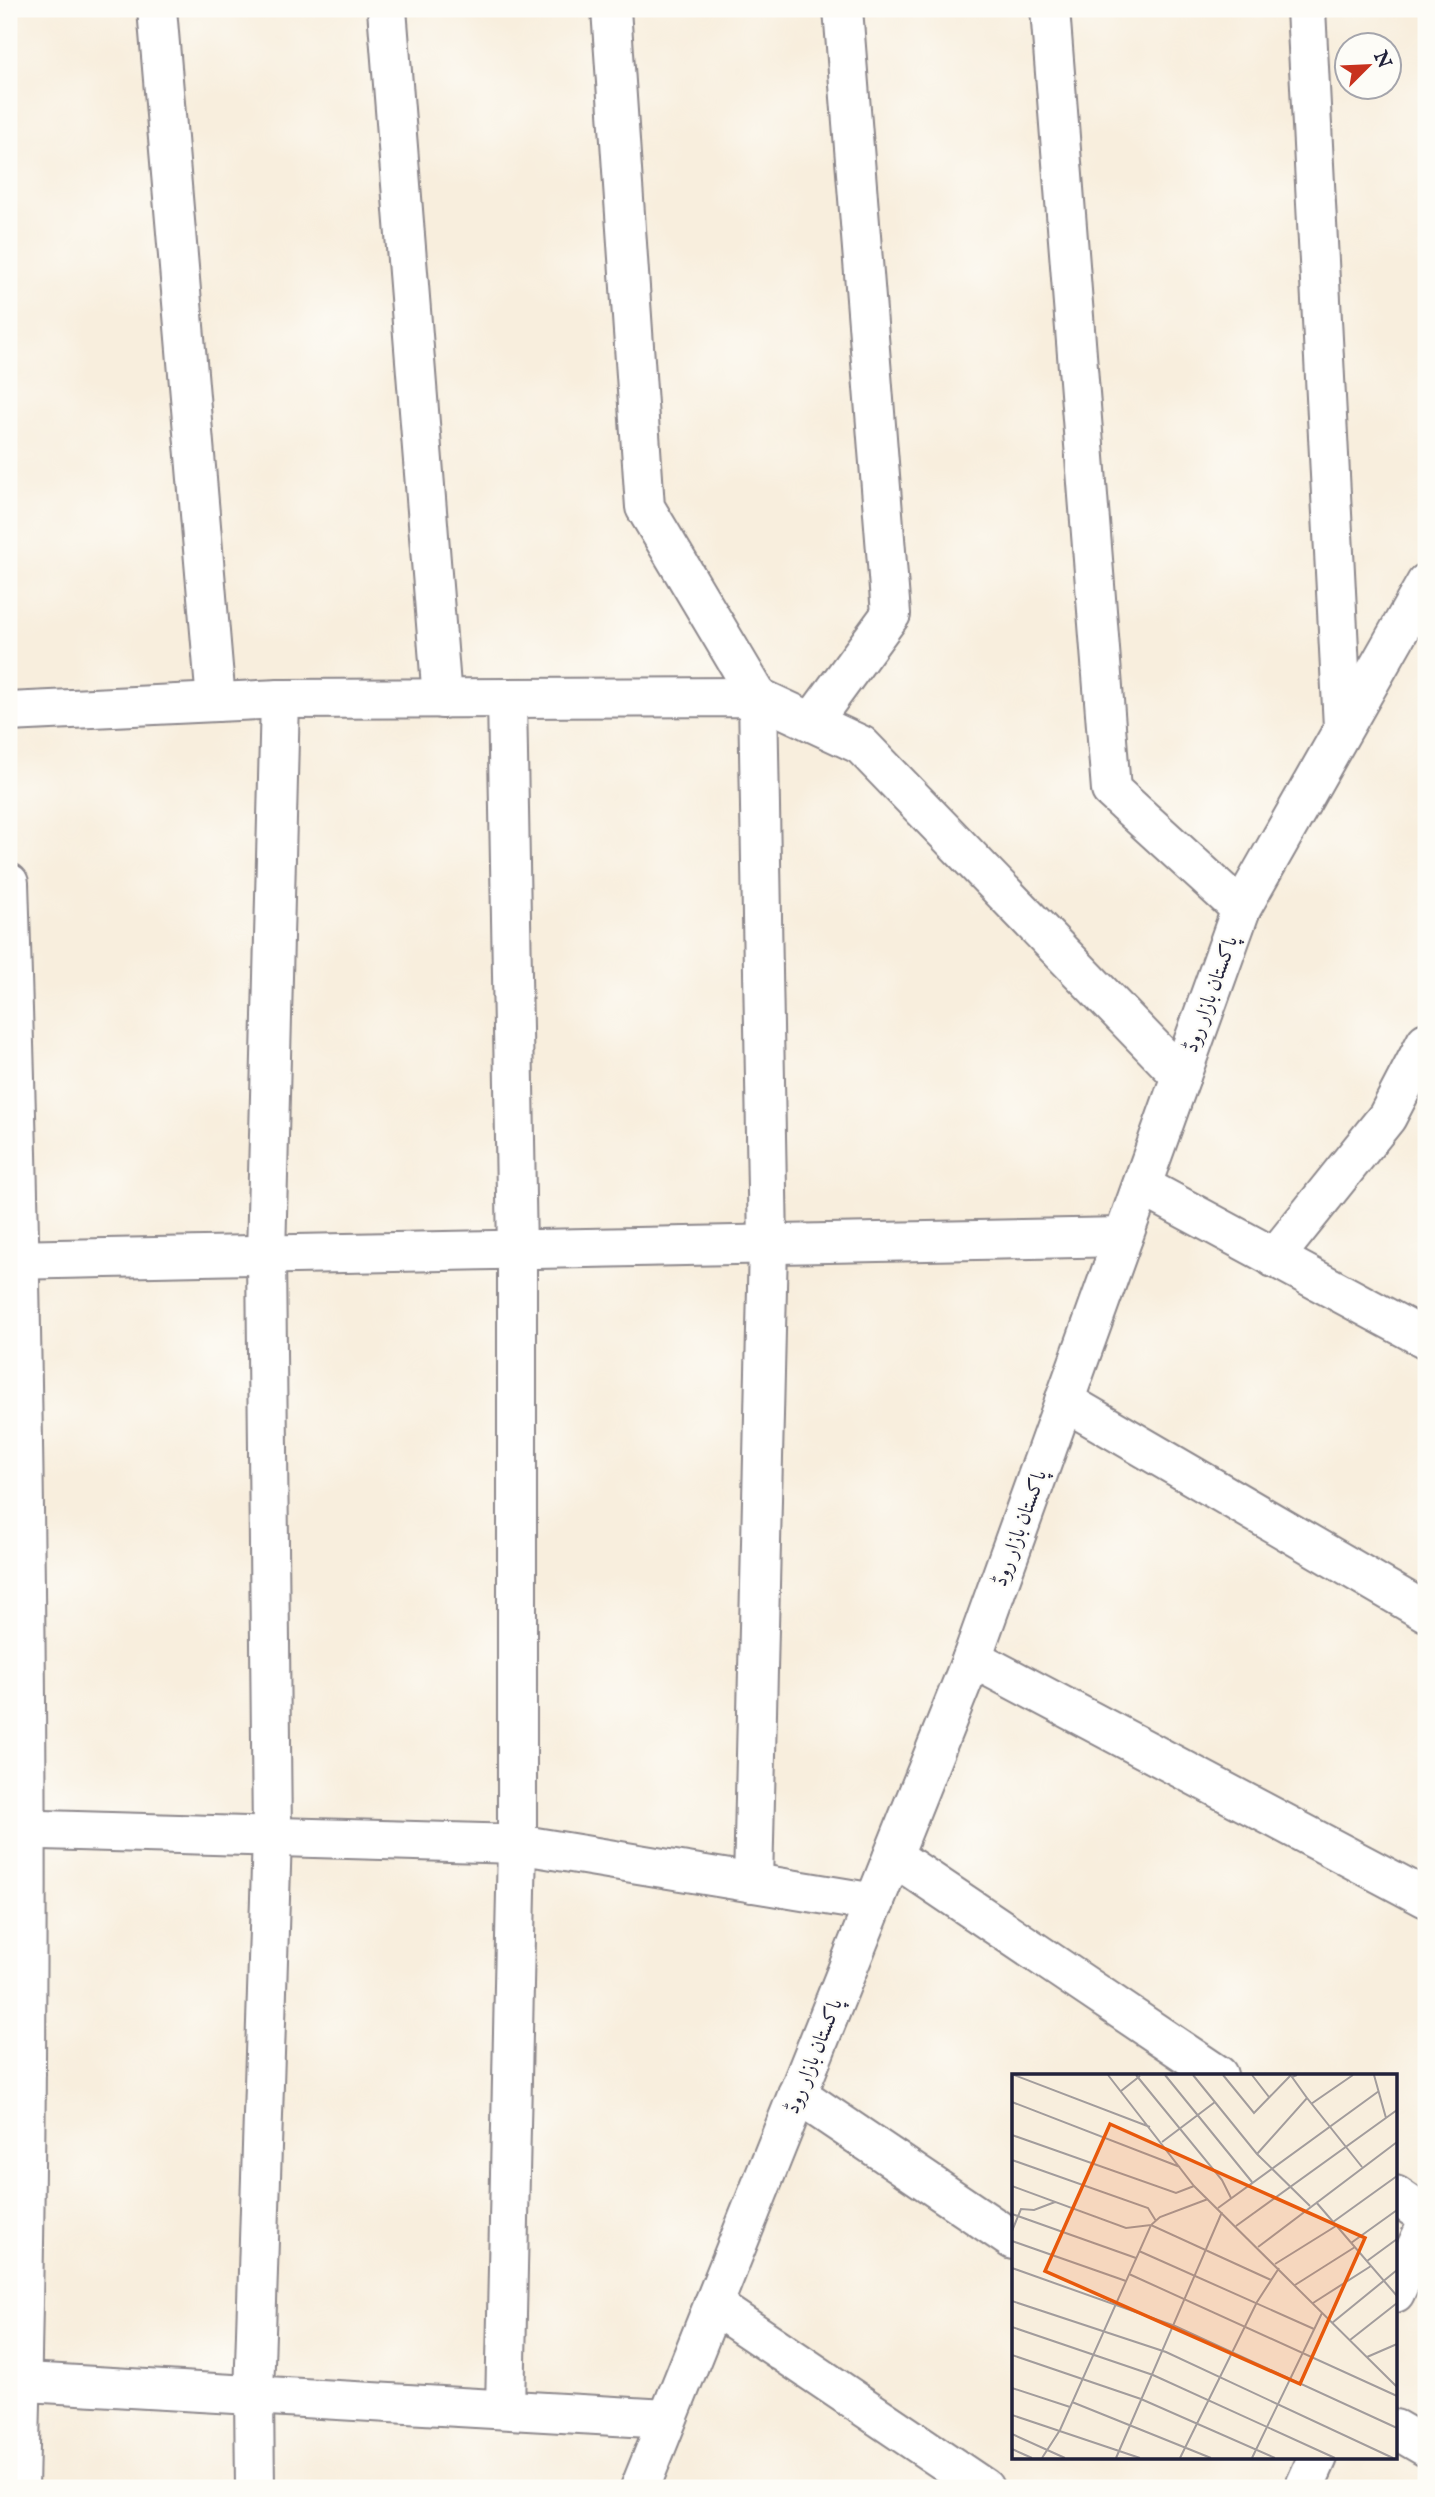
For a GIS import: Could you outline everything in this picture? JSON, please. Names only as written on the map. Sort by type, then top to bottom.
[{"type":"street","points":[[156,9],[216,702]]},
{"type":"street","points":[[387,9],[442,699]]},
{"type":"street","points":[[611,9],[645,507],[758,697],[768,1245],[753,1883]]},
{"type":"street","points":[[812,722],[891,614],[844,9]]},
{"type":"street","points":[[1050,9],[1111,790],[1241,909]]},
{"type":"street","points":[[1306,9],[1343,727]]},
{"type":"street","name":"پاکستان بازار روڈ","points":[[640,2488],[972,1658],[1241,909],[1426,583]]},
{"type":"street","points":[[9,712],[280,699],[758,697],[861,745],[1181,1076]]},
{"type":"street","points":[[505,2409],[517,1844],[517,1250],[506,698]]},
{"type":"street","points":[[255,2488],[254,2395],[272,1836],[266,1255],[280,699]]},
{"type":"street","points":[[9,883],[15,1260],[18,1829],[15,2381],[19,2488]]},
{"type":"street","points":[[1275,1258],[1387,1117],[1426,1042]]},
{"type":"street","points":[[1142,1186],[1426,1339]]},
{"type":"street","points":[[15,1260],[1123,1237]]},
{"type":"street","points":[[1064,1401],[1426,1612]]},
{"type":"street","points":[[972,1658],[1426,1898]]},
{"type":"street","points":[[18,1829],[517,1844],[875,1903]]},
{"type":"street","points":[[893,1856],[1217,2074]]},
{"type":"street","points":[[797,2094],[1012,2239]]},
{"type":"street","points":[[1396,2196],[1426,2216]]},
{"type":"street","points":[[1396,2291],[1426,2226]]},
{"type":"street","points":[[713,2305],[984,2488]]},
{"type":"street","points":[[15,2381],[667,2419]]},
{"type":"street","points":[[1396,2430],[1426,2447]]},
{"type":"street","points":[[1304,2488],[1318,2458]]}]
